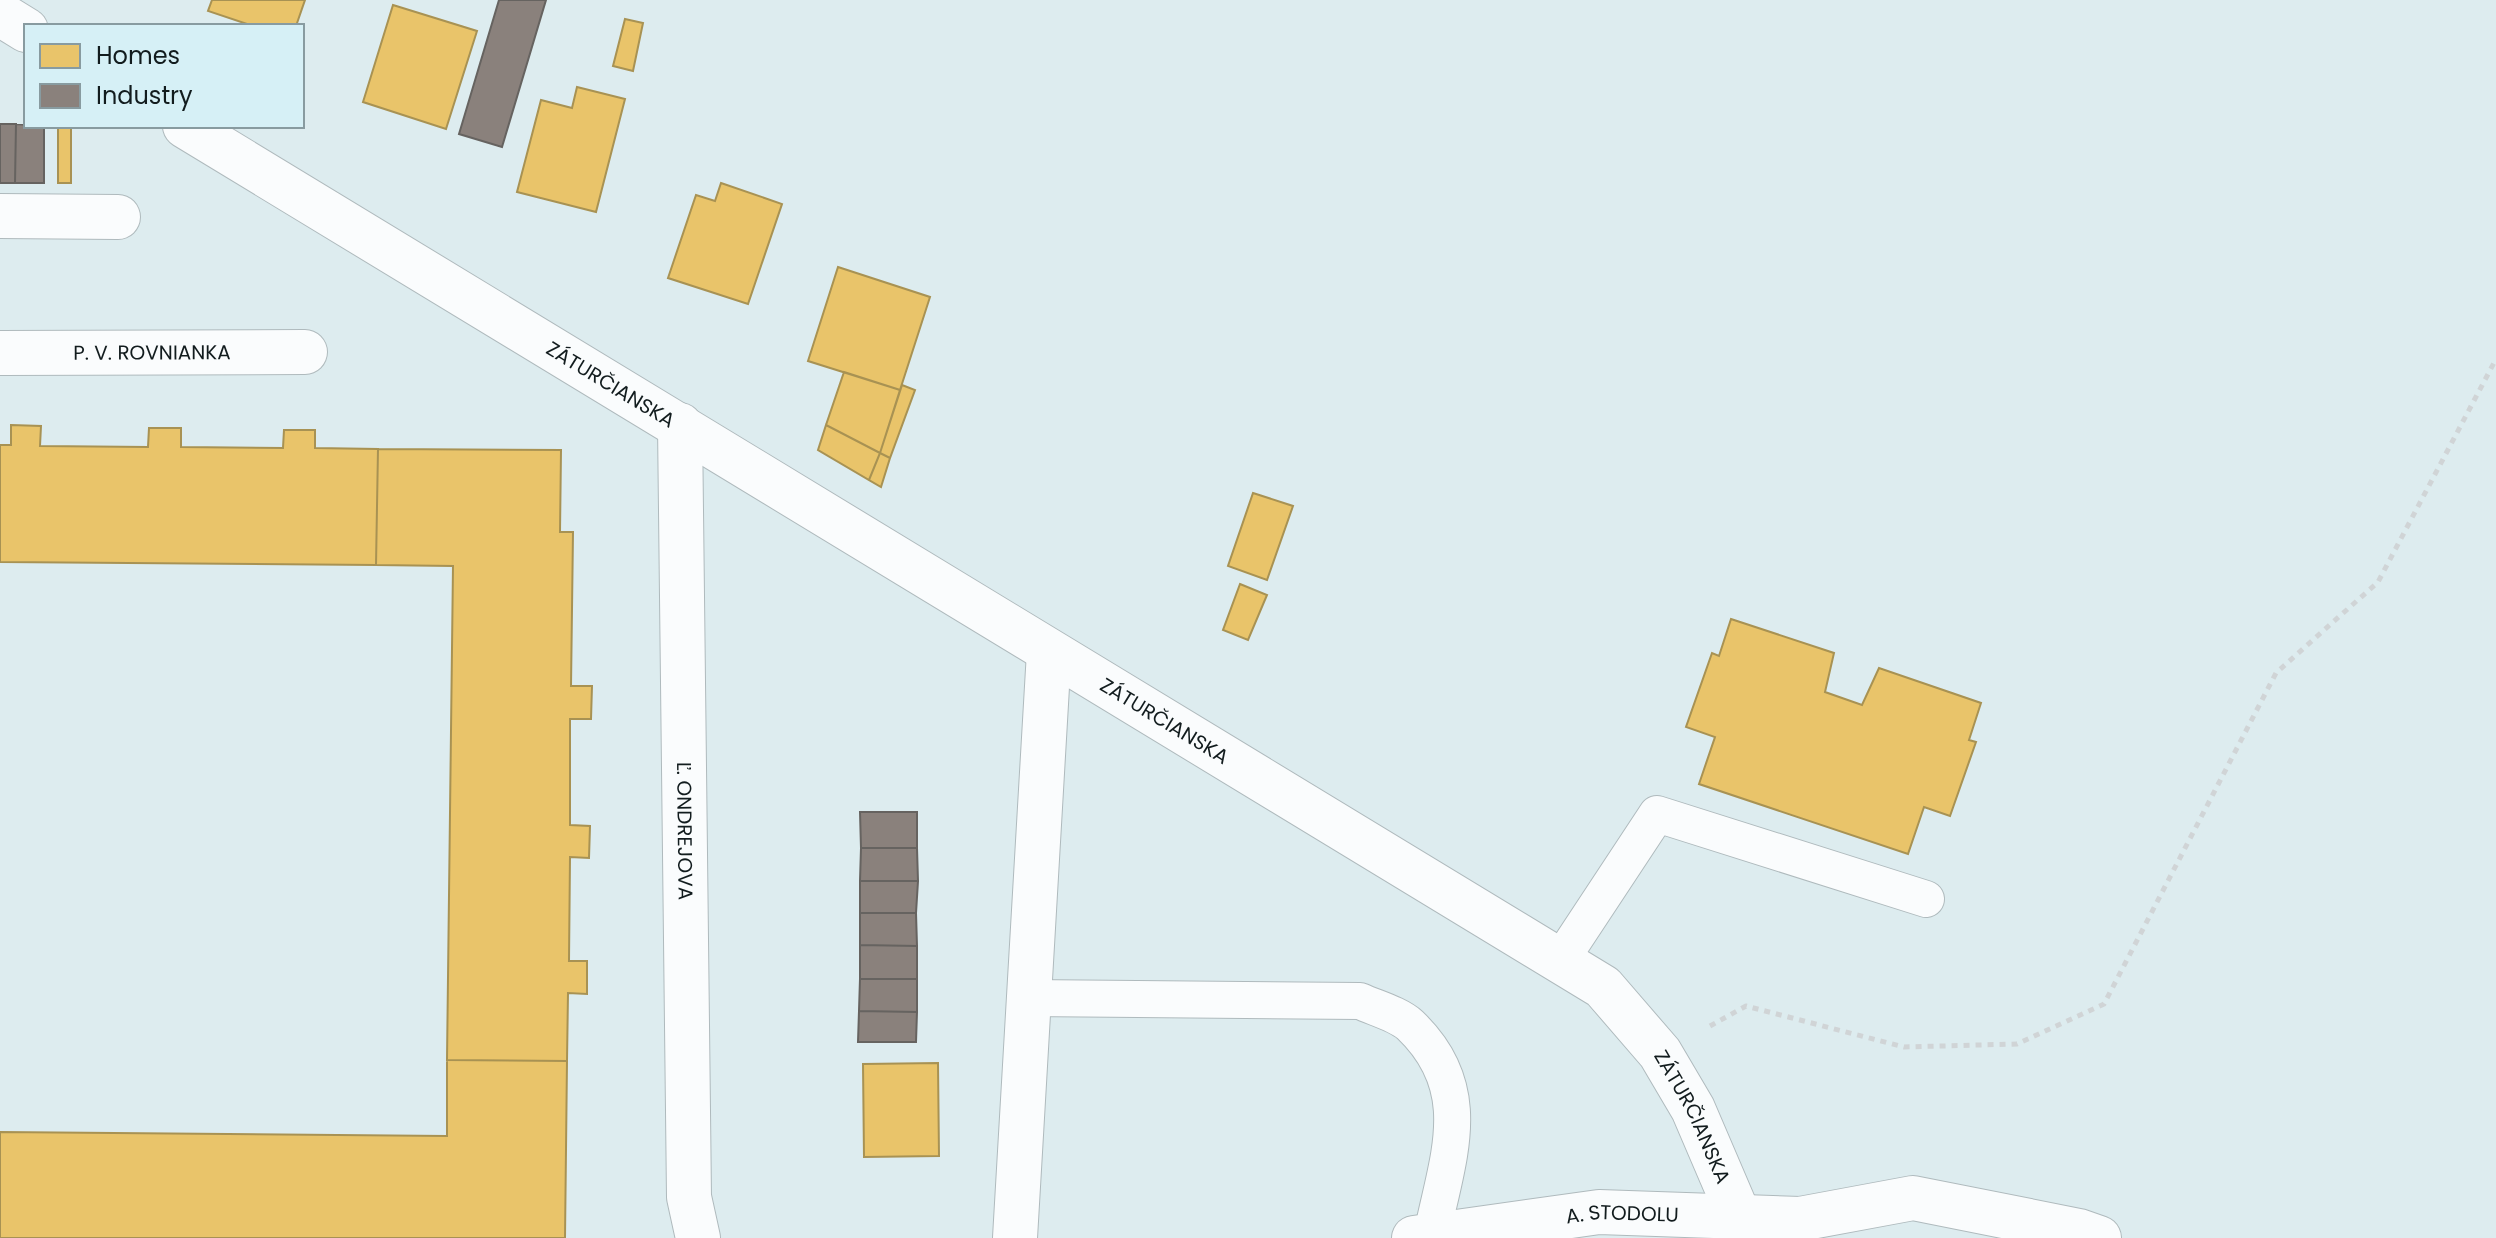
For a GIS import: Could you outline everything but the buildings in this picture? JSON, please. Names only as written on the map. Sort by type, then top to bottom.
[{"type":"street","points":[[0,14],[24,29]]},
{"type":"street","name":"ZÁTURČIANSKA","points":[[188,128],[1603,987],[1660,1053],[1693,1109],[1741,1226]]},
{"type":"street","points":[[0,216],[118,217]]},
{"type":"street","name":"P. V. ROVNIANKA","points":[[0,353],[305,352]]},
{"type":"street","name":"Ľ. ONDREJOVA","points":[[680,425],[689,1197],[698,1238]]},
{"type":"street","points":[[1015,1238],[1049,652]]},
{"type":"street","points":[[1741,1226],[1816,1228],[1913,1198],[2079,1231],[2099,1238]]},
{"type":"street","name":"A. STODOLU","points":[[1423,1236],[1599,1212],[1741,1226]]},
{"type":"lane","points":[[1560,961],[1657,814],[1926,899]]},
{"type":"lane","points":[[1028,998],[1360,1001],[1408,1023],[1445,1069],[1454,1128],[1423,1236]]},
{"type":"path","points":[[1660,1053],[1746,1006],[1904,1047],[2017,1044],[2104,1004],[2276,673],[2378,582],[2496,359]]}]
